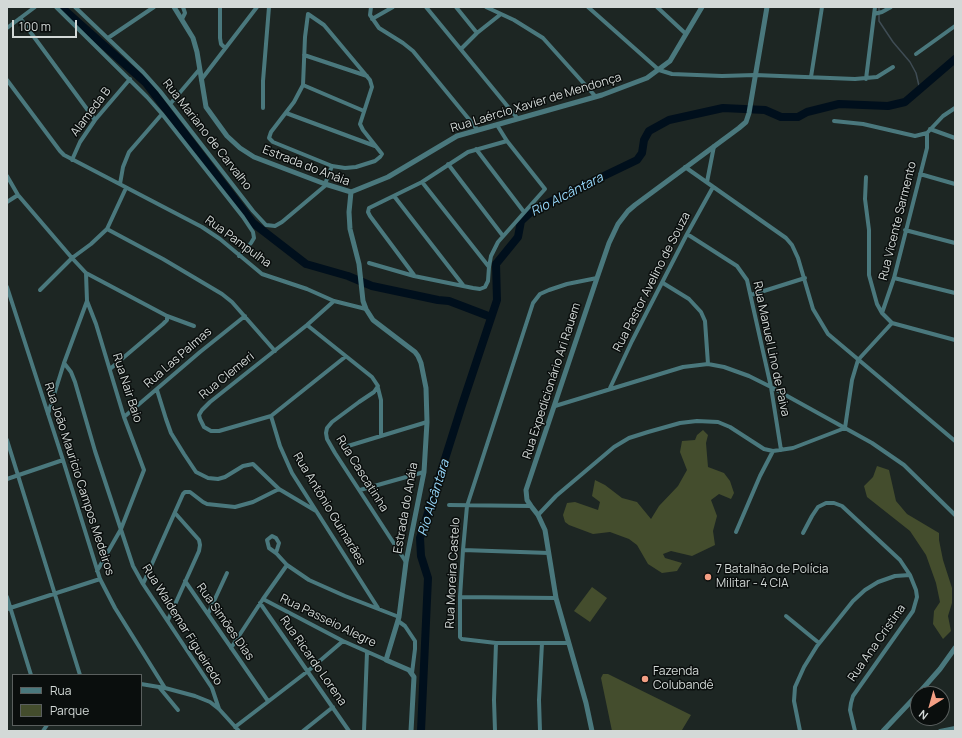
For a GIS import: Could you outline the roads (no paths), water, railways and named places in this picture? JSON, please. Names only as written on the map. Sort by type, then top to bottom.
[{"type":"street","points":[[7,28],[35,7]]},
{"type":"street","points":[[56,7],[162,114],[243,217],[253,232],[254,238],[239,256]]},
{"type":"street","name":"Rua Mariano de Carvalho","points":[[75,7],[143,72],[171,104],[253,211],[266,225],[275,226],[282,222],[326,185]]},
{"type":"street","points":[[108,38],[154,7]]},
{"type":"street","name":"Estrada do Anáia","points":[[174,7],[193,38],[197,52],[206,107],[227,136],[240,148],[254,157],[326,185],[351,192],[350,229],[359,264],[361,289],[366,309],[373,320],[415,352],[421,363],[426,388],[427,422],[424,472],[406,562],[398,619],[386,660]]},
{"type":"street","points":[[182,19],[185,13],[183,7]]},
{"type":"street","points":[[220,7],[220,38],[221,44],[225,48]]},
{"type":"street","points":[[201,80],[257,7]]},
{"type":"street","points":[[263,108],[263,81],[269,7]]},
{"type":"street","points":[[371,7],[370,14],[372,20],[384,32],[413,51],[477,130]]},
{"type":"street","points":[[372,20],[393,7]]},
{"type":"street","points":[[426,7],[518,119]]},
{"type":"street","points":[[456,7],[477,33]]},
{"type":"street","points":[[486,7],[527,28],[542,38],[596,97]]},
{"type":"street","points":[[588,7],[658,70],[679,74],[722,76],[811,76],[866,79],[877,77],[893,67]]},
{"type":"street","points":[[657,7],[686,34]]},
{"type":"street","name":"Rua Laércio Xavier de Mendonça","points":[[351,192],[388,177],[453,138],[596,97],[640,82],[665,65],[674,55],[702,7]]},
{"type":"street","points":[[755,75],[766,7]]},
{"type":"street","points":[[811,76],[822,7]]},
{"type":"street","points":[[866,79],[875,7]]},
{"type":"street","points":[[874,14],[891,7]]},
{"type":"street","points":[[308,14],[324,25],[367,76],[372,87],[360,124],[382,154],[375,161],[356,167],[345,168],[332,166],[271,141],[271,132],[298,96],[303,86],[308,14]]},
{"type":"street","points":[[461,49],[477,33],[501,14]]},
{"type":"street","points":[[20,18],[95,120]]},
{"type":"street","points":[[916,54],[955,26]]},
{"type":"street","points":[[304,55],[367,76]]},
{"type":"street","points":[[171,104],[199,70]]},
{"type":"street","name":"Rua Expedicionário Ari Rauem","points":[[592,731],[586,703],[556,598],[545,530],[538,515],[527,500],[526,490],[613,233],[622,217],[635,205],[746,122],[749,113],[755,75]]},
{"type":"street","name":"Rua Pampulha","points":[[7,80],[60,151],[72,160],[202,227],[220,239],[262,274],[307,289],[334,301],[366,309]]},
{"type":"street","name":"Alameda B","points":[[72,160],[80,142],[95,120],[130,80]]},
{"type":"street","points":[[303,86],[364,111]]},
{"type":"street","points":[[834,121],[870,125],[911,135],[919,135],[928,131],[955,108]]},
{"type":"street","points":[[286,113],[376,146]]},
{"type":"street","points":[[120,184],[123,167],[129,152],[162,114]]},
{"type":"street","points":[[369,264],[414,276],[463,286],[480,289],[485,287],[488,282],[489,267],[494,249],[503,236],[545,189],[507,141],[497,125]]},
{"type":"street","points":[[928,131],[955,138]]},
{"type":"street","name":"Rua Vicente Sarmento","points":[[882,313],[894,278],[920,174],[928,131]]},
{"type":"street","points":[[414,276],[368,210],[371,206],[422,182],[468,152],[507,141]]},
{"type":"street","points":[[707,182],[714,146]]},
{"type":"street","points":[[476,149],[524,212]]},
{"type":"street","points":[[448,164],[503,236]]},
{"type":"street","points":[[326,185],[332,166]]},
{"type":"street","points":[[685,167],[786,238],[795,251],[805,278],[813,309],[825,330],[858,360],[955,441]]},
{"type":"street","points":[[920,174],[955,184]]},
{"type":"street","points":[[7,176],[18,195],[86,273],[166,315],[194,326]]},
{"type":"street","points":[[866,176],[865,199],[869,230],[869,275],[874,296],[882,313],[892,323],[955,340]]},
{"type":"street","points":[[422,182],[489,267]]},
{"type":"street","name":"Rua Pastor Avelino de Souza","points":[[610,388],[632,341],[713,187]]},
{"type":"street","points":[[40,290],[72,258],[91,244],[107,228],[126,188]]},
{"type":"street","points":[[7,202],[18,195]]},
{"type":"street","points":[[394,196],[463,286]]},
{"type":"street","points":[[107,228],[212,287],[232,302],[274,351]]},
{"type":"street","points":[[905,230],[955,244]]},
{"type":"street","name":"Rua Manuel Lino de Paiva","points":[[687,234],[737,266],[747,280],[771,387],[781,450]]},
{"type":"street","points":[[48,414],[64,363],[87,301],[86,273]]},
{"type":"street","name":"Rua Moreira Castelo","points":[[496,643],[464,640],[460,637],[460,596],[467,506],[535,300],[540,294],[549,290],[567,284],[597,278]]},
{"type":"street","points":[[751,294],[805,278]]},
{"type":"street","points":[[894,278],[955,293]]},
{"type":"street","points":[[663,283],[690,299],[701,312],[705,321],[708,364]]},
{"type":"street","name":"Rua João Maurício Campos Medeiros","points":[[7,287],[100,579],[115,608],[165,688]]},
{"type":"street","name":"Rua Nair Baio","points":[[87,301],[124,416],[144,467],[121,529],[97,571]]},
{"type":"street","name":"Rua Clemeri","points":[[271,416],[219,431],[211,431],[204,427],[199,415],[210,402],[334,301]]},
{"type":"street","points":[[110,369],[163,324],[167,320],[166,315]]},
{"type":"street","name":"Rua Las Palmas","points":[[124,416],[245,316]]},
{"type":"street","points":[[846,428],[852,380],[858,360],[892,323]]},
{"type":"street","points":[[306,325],[377,383],[381,400],[381,435]]},
{"type":"street","points":[[271,416],[345,356]]},
{"type":"street","name":"Rua Waldemar Figueiredo","points":[[64,363],[71,372],[75,382],[133,566],[143,584],[212,688],[220,709]]},
{"type":"street","points":[[555,406],[683,367],[708,364],[737,372],[771,387],[872,443],[904,465],[955,515]]},
{"type":"street","name":"Rua Cascatinha","points":[[378,388],[332,422],[327,428],[326,433],[327,439],[335,453],[406,562]]},
{"type":"street","points":[[157,390],[171,433],[196,472],[208,478],[222,479],[243,466],[252,464],[279,489],[316,512]]},
{"type":"street","name":"Rua Antônio Guimarães","points":[[271,416],[280,446],[292,473],[378,608]]},
{"type":"street","points":[[538,515],[556,496],[614,447],[629,438],[648,432],[680,423],[698,421],[718,422],[730,427],[764,449],[773,451],[793,448],[846,428]]},
{"type":"street","points":[[348,446],[427,422]]},
{"type":"street","points":[[7,440],[80,674]]},
{"type":"street","points":[[736,532],[760,476],[773,451]]},
{"type":"street","points":[[7,479],[63,460]]},
{"type":"street","points":[[360,490],[424,472]]},
{"type":"street","points":[[143,584],[183,494],[189,492],[203,502],[235,507],[253,502],[279,489]]},
{"type":"street","name":"Rua Ana Cristina","points":[[803,533],[818,507],[826,503],[834,503],[842,506],[900,560],[910,575],[916,590],[917,597],[913,612],[853,696],[850,703],[850,710],[855,731]]},
{"type":"street","points":[[449,505],[531,506]]},
{"type":"street","name":"Rua Simões Dias","points":[[175,513],[199,540],[200,545],[199,551],[185,581],[268,701]]},
{"type":"street","points":[[463,550],[549,553]]},
{"type":"street","points":[[276,553],[287,565],[315,584],[378,608],[398,619],[405,626],[415,641],[412,673],[415,681],[410,731]]},
{"type":"street","points":[[231,648],[261,601],[287,565]]},
{"type":"street","points":[[208,614],[227,573]]},
{"type":"street","points":[[800,731],[794,701],[795,687],[804,667],[819,643],[852,601],[865,590],[878,582],[895,576],[910,575]]},
{"type":"street","points":[[9,609],[100,579]]},
{"type":"street","points":[[168,620],[185,581]]},
{"type":"street","points":[[460,596],[556,598]]},
{"type":"street","points":[[7,597],[9,609],[31,674]]},
{"type":"street","name":"Rua Passeio Alegre","points":[[261,601],[386,660]]},
{"type":"street","name":"Rua Ricardo Lorena","points":[[261,601],[349,731]]},
{"type":"street","points":[[786,616],[819,643]]},
{"type":"street","points":[[235,726],[308,671],[343,641]]},
{"type":"street","points":[[495,731],[494,700],[496,643],[569,643]]},
{"type":"street","points":[[540,731],[539,697],[542,643]]},
{"type":"street","points":[[925,686],[940,670],[955,648]]},
{"type":"street","points":[[364,731],[367,652]]},
{"type":"street","points":[[386,660],[409,670],[412,673]]},
{"type":"street","points":[[142,684],[165,688],[195,696],[210,702],[220,709],[239,731]]},
{"type":"street","points":[[159,687],[178,710]]},
{"type":"street","points":[[883,731],[910,702]]},
{"type":"street","points":[[303,731],[333,707]]},
{"type":"street","points":[[941,731],[955,728]]},
{"type":"waterway","points":[[61,7],[146,83],[253,223],[306,264],[348,276],[372,286],[449,301],[491,317]]},
{"type":"waterway","points":[[879,7],[879,21],[893,42],[910,62],[916,73],[920,90]]},
{"type":"waterway","name":"Rio Alcântara","points":[[421,731],[428,578],[421,556],[420,538],[497,300],[496,264],[518,237],[521,221],[533,210],[637,160],[642,153],[644,140],[649,131],[669,120],[723,108],[765,110],[781,117],[798,117],[807,112],[839,104],[888,106],[905,102],[955,59]]},
{"type":"place","name":"7 Batalhão de Polícia Militar - 4 CIA","points":[[708,577]]},
{"type":"place","name":"Fazenda Colubandê","points":[[645,679]]}]
